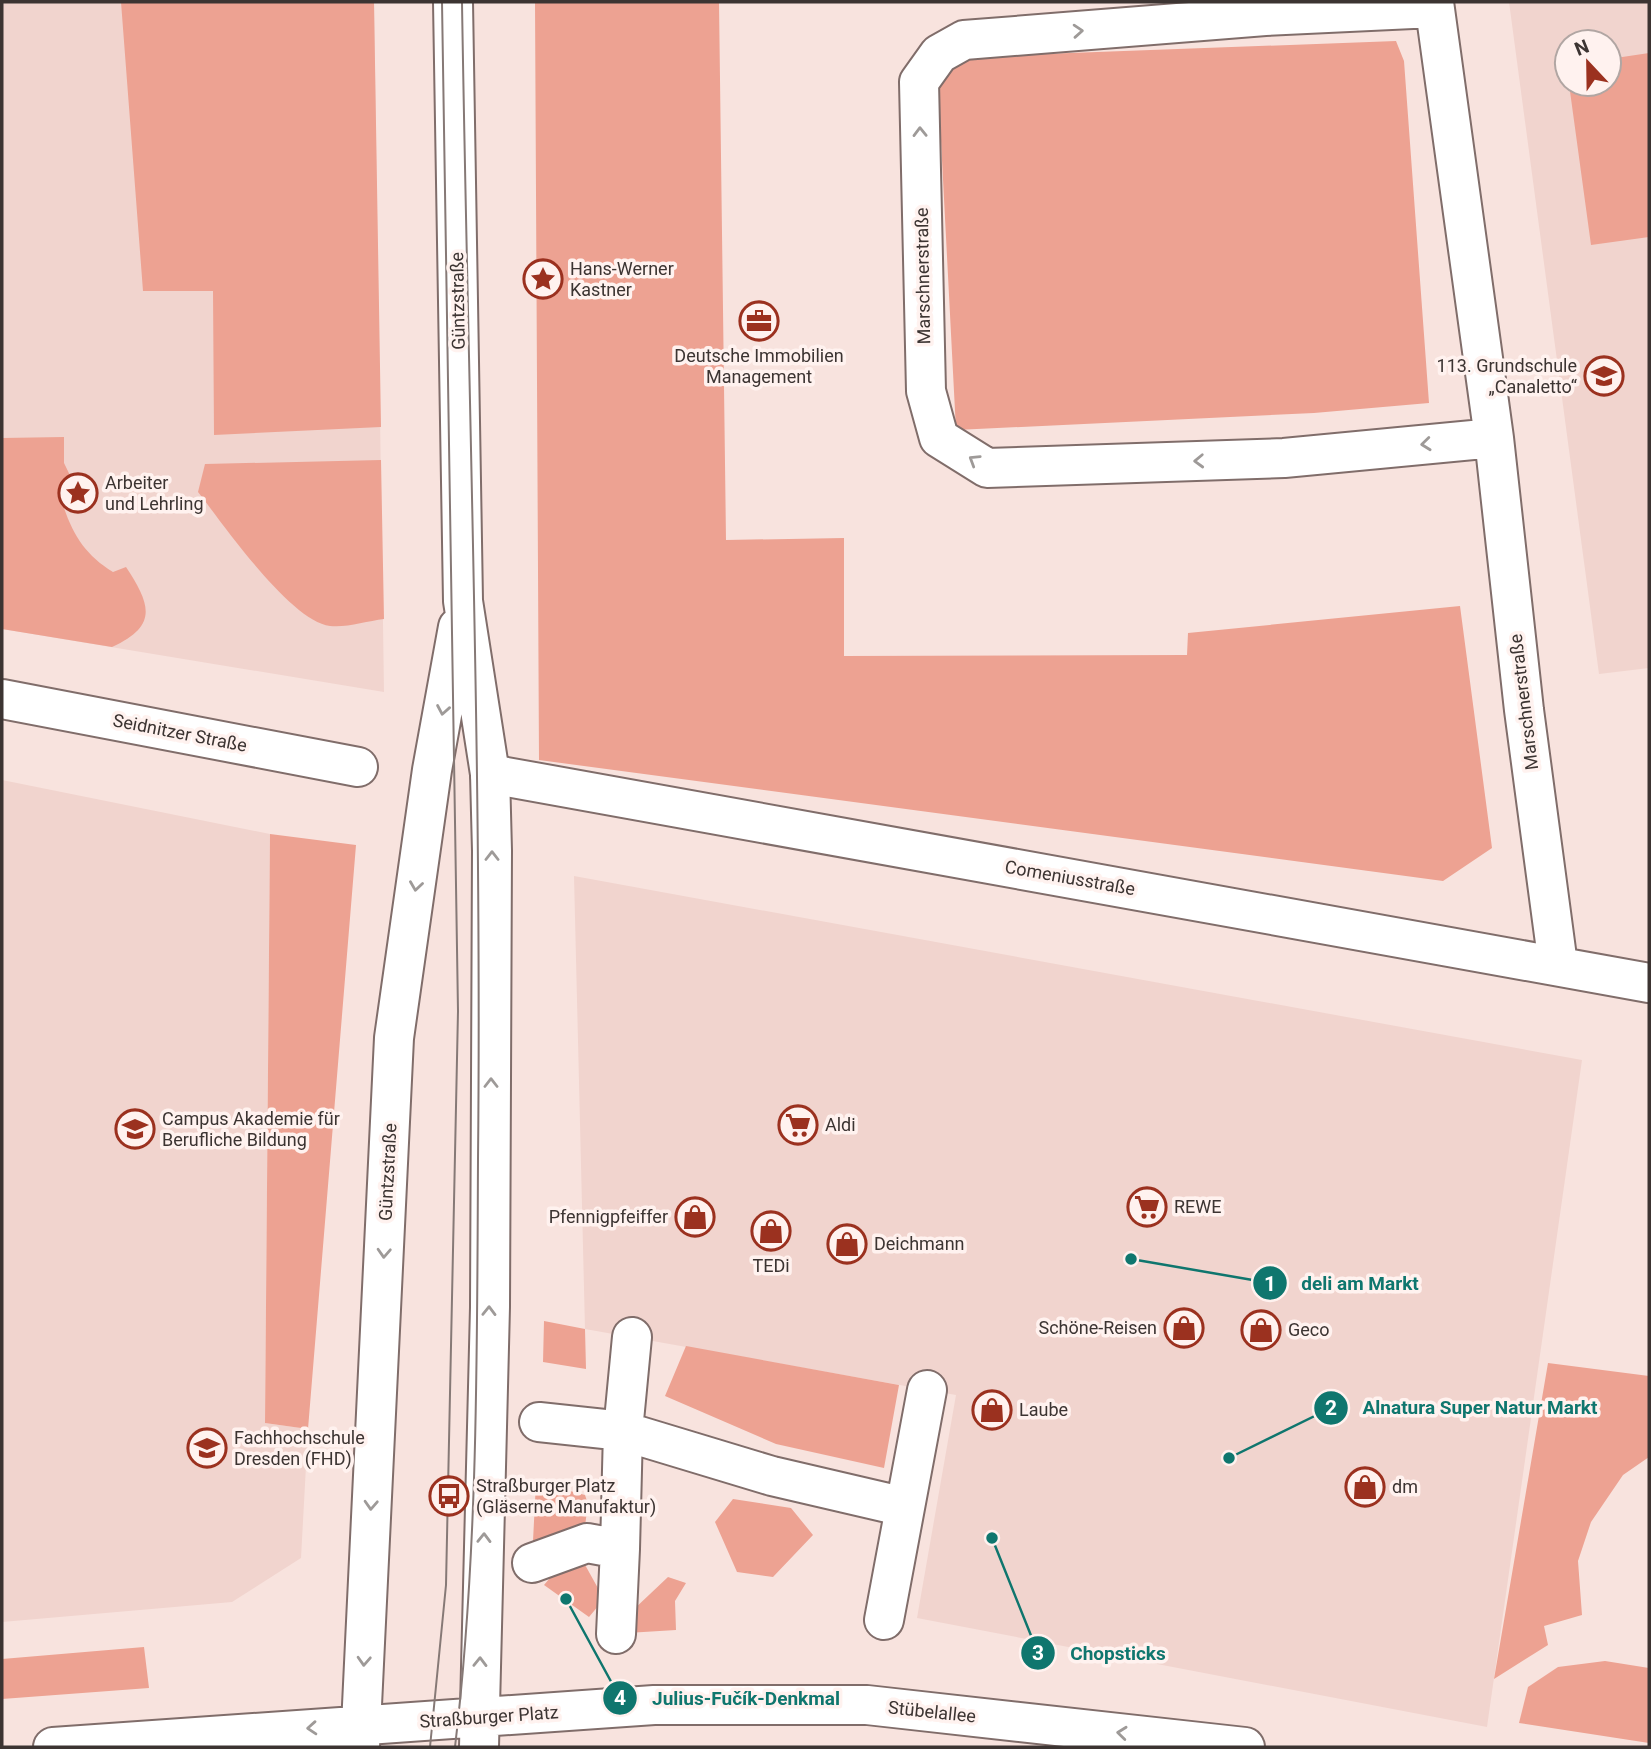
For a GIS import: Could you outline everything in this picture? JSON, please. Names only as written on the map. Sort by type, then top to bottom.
[{"type":"street","name":"Güntzstraße","points":[[453,2],[463,601],[490,774],[490,1293],[478,1733]]},
{"type":"street","name":"Marschnerstraße","points":[[1494,438],[1284,458],[987,468],[940,438],[926,391],[919,82],[939,54],[964,40],[1434,5],[1494,438],[1524,710],[1558,965]]},
{"type":"street","name":"Güntzstraße","points":[[360,1736],[394,1038],[432,770],[463,601]]},
{"type":"street","name":"Seidnitzer Straße","points":[[2,699],[358,767]]},
{"type":"street","name":"Comeniusstraße","points":[[490,774],[1649,983]]},
{"type":"street","points":[[616,1634],[623,1431],[632,1338]]},
{"type":"street","points":[[884,1620],[927,1390]]},
{"type":"street","points":[[540,1422],[623,1431],[772,1476],[905,1507]]},
{"type":"street","points":[[532,1563],[587,1543],[620,1549]]},
{"type":"street","name":"Stübelallee","points":[[617,1708],[867,1705],[1245,1747]]},
{"type":"street","name":"Straßburger Platz","points":[[53,1747],[478,1733],[617,1708]]},
{"type":"shaded area","points":[[2,2],[374,2],[384,692],[2,629]]},
{"type":"shaded area","points":[[121,2],[374,2],[381,427],[214,435],[213,291],[143,291]]},
{"type":"shaded area","points":[[535,2],[719,2],[726,540],[844,538],[844,656],[1187,655],[1188,633],[1460,606],[1492,848],[1443,881],[539,760]]},
{"type":"shaded area","name":"113. Grundschule „Canaletto“","points":[[1509,2],[1649,2],[1649,668],[1599,674]]},
{"type":"shaded area","points":[[1396,41],[1404,61],[1429,403],[1314,413],[956,430],[938,83],[962,57]]},
{"type":"shaded area","points":[[1649,53],[1649,237],[1591,245],[1571,98],[1623,98],[1623,57]]},
{"type":"shaded area","points":[[64,437],[64,463],[82,500],[64,508],[72,528],[82,545],[104,566],[113,572],[126,567],[145,603],[146,613],[137,631],[112,647],[2,629],[2,438]]},
{"type":"shaded area","points":[[381,460],[384,619],[357,624],[330,626],[314,620],[296,607],[258,569],[198,492],[205,464]]},
{"type":"shaded area","name":"Campus Akademie für Berufliche Bildung","points":[[2,780],[270,834],[265,1423],[308,1429],[301,1558],[232,1602],[2,1622]]},
{"type":"shaded area","points":[[270,834],[356,845],[308,1429],[265,1423]]},
{"type":"shaded area","points":[[574,876],[1582,1060],[1487,1727],[917,1618],[956,1395],[585,1329]]},
{"type":"shaded area","points":[[544,1321],[585,1329],[586,1369],[543,1362]]},
{"type":"shaded area","points":[[686,1346],[899,1385],[884,1468],[776,1444],[665,1396]]},
{"type":"shaded area","points":[[1548,1363],[1649,1376],[1649,1457],[1623,1475],[1591,1522],[1578,1561],[1582,1615],[1544,1626],[1548,1645],[1494,1679]]},
{"type":"shaded area","points":[[536,1482],[585,1495],[588,1504],[585,1526],[559,1542],[533,1541]]},
{"type":"shaded area","points":[[733,1499],[791,1508],[813,1535],[773,1577],[737,1572],[715,1522]]},
{"type":"shaded area","points":[[584,1563],[604,1599],[589,1617],[544,1585],[561,1565]]},
{"type":"shaded area","points":[[668,1577],[686,1583],[675,1601],[676,1630],[627,1633],[632,1611]]},
{"type":"shaded area","points":[[144,1647],[149,1688],[2,1699],[2,1659]]},
{"type":"shaded area","points":[[1605,1661],[1649,1668],[1649,1743],[1519,1723],[1528,1687],[1558,1667]]},
{"type":"tram line","points":[[430,1747],[446,1585],[458,1011],[442,2]]},
{"type":"tram line","points":[[455,1747],[468,1601],[475,1454],[479,1015],[462,2]]},
{"type":"place","name":"Hans-Werner Kastner","points":[[543,279]]},
{"type":"place","name":"Deutsche Immobilien Management","points":[[759,321]]},
{"type":"place","name":"113. Grundschule „Canaletto“","points":[[1604,376]]},
{"type":"place","name":"Arbeiter und Lehrling","points":[[78,493]]},
{"type":"place","name":"Aldi","points":[[798,1125]]},
{"type":"place","name":"Campus Akademie für Berufliche Bildung","points":[[135,1129]]},
{"type":"place","name":"REWE","points":[[1147,1207]]},
{"type":"place","name":"Pfennigpfeiffer","points":[[695,1217]]},
{"type":"place","name":"TEDi","points":[[771,1231]]},
{"type":"place","name":"Deichmann","points":[[847,1244]]},
{"type":"place","name":"deli am Markt","points":[[1131,1259]]},
{"type":"place","name":"Schöne-Reisen","points":[[1184,1328]]},
{"type":"place","name":"Geco","points":[[1261,1330]]},
{"type":"place","name":"Laube","points":[[992,1410]]},
{"type":"place","name":"Fachhochschule Dresden (FHD)","points":[[207,1448]]},
{"type":"place","name":"Alnatura Super Natur Markt","points":[[1229,1458]]},
{"type":"place","name":"dm","points":[[1365,1487]]},
{"type":"place","name":"Straßburger Platz (Gläserne Manufaktur)","points":[[449,1496]]},
{"type":"place","name":"Chopsticks","points":[[992,1538]]},
{"type":"place","name":"Julius-Fučík-Denkmal","points":[[566,1599]]}]
